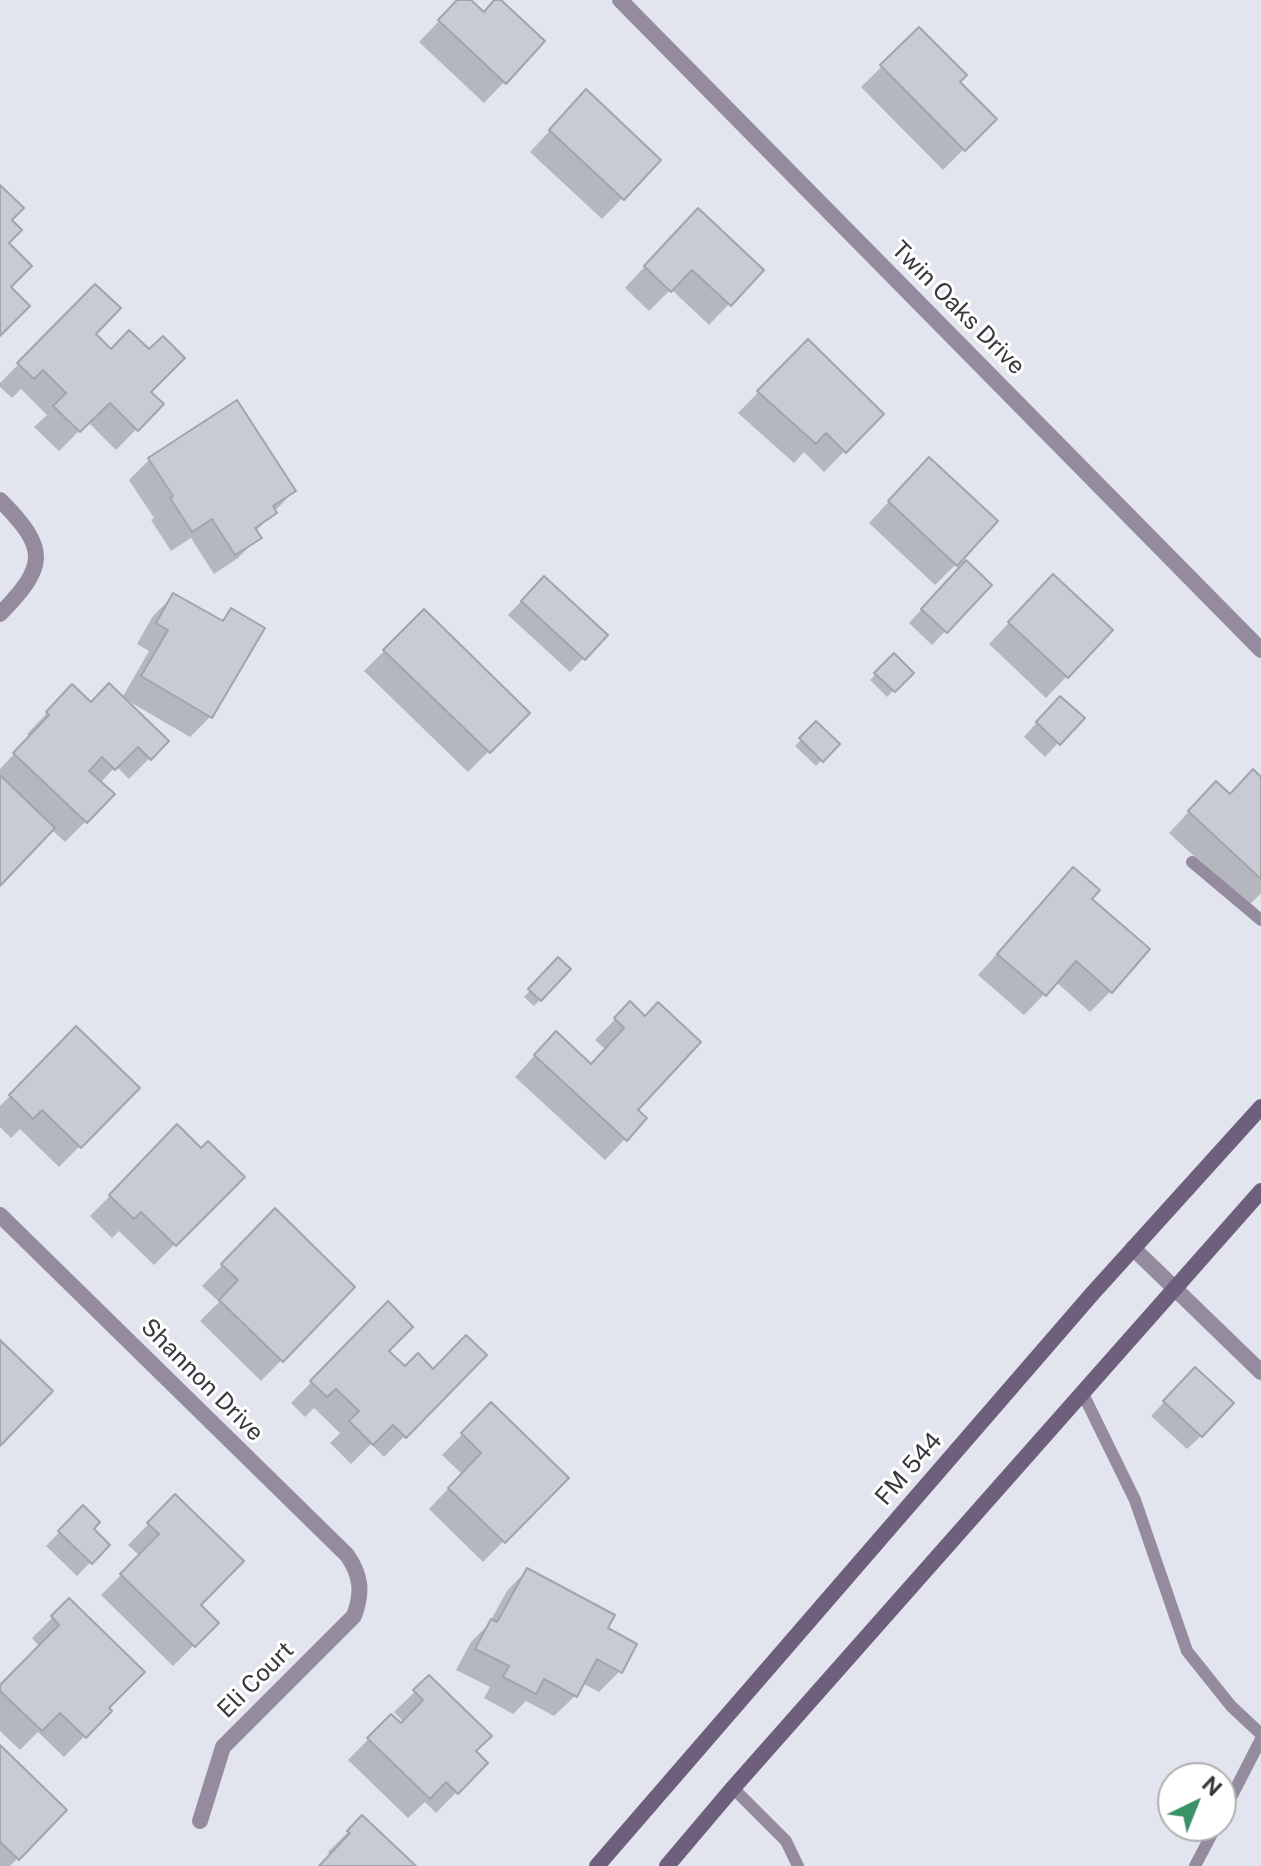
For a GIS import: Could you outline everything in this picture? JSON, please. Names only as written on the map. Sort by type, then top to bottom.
[{"type":"main road","name":"FM 544","points":[[597,1866],[1133,1248],[1261,1107]]},
{"type":"main road","points":[[667,1866],[1261,1191]]},
{"type":"street","name":"Twin Oaks Drive","points":[[620,0],[1261,650]]},
{"type":"street","points":[[0,500],[26,527],[33,541],[35,556],[27,585],[0,614]]},
{"type":"street","name":"Shannon Drive","points":[[0,1215],[347,1555],[356,1568],[361,1584]]},
{"type":"street","points":[[1133,1248],[1261,1372]]},
{"type":"street","name":"Eli Court","points":[[200,1821],[223,1747],[354,1616],[360,1601],[361,1584]]},
{"type":"lane","points":[[1192,862],[1261,920]]},
{"type":"lane","points":[[1082,1392],[1135,1500],[1187,1651],[1231,1706],[1261,1736],[1237,1785]]},
{"type":"lane","points":[[733,1788],[786,1841],[798,1866]]},
{"type":"lane","points":[[1195,1866],[1208,1842]]},
{"type":"building","points":[[457,0],[471,0],[484,12],[494,0],[501,0],[545,41],[506,84],[438,20]]},
{"type":"building","points":[[919,27],[967,75],[960,82],[997,119],[965,151],[880,65]]},
{"type":"building","points":[[586,89],[661,160],[624,200],[549,130]]},
{"type":"building","points":[[0,185],[24,208],[12,220],[22,230],[9,243],[32,266],[11,287],[30,306],[0,336]]},
{"type":"building","points":[[698,208],[764,270],[731,306],[692,270],[671,292],[644,266]]},
{"type":"building","points":[[95,284],[121,308],[96,334],[111,349],[129,330],[149,349],[163,336],[185,358],[151,392],[164,404],[138,431],[110,403],[80,432],[53,406],[66,393],[43,370],[34,379],[17,363]]},
{"type":"building","points":[[808,339],[884,414],[846,453],[826,433],[816,444],[757,391]]},
{"type":"building","points":[[237,400],[296,491],[273,506],[277,513],[255,528],[262,538],[235,555],[212,519],[192,532],[148,458]]},
{"type":"building","points":[[929,457],[998,521],[957,566],[888,501]]},
{"type":"building","points":[[966,560],[992,585],[947,633],[921,609]]},
{"type":"building","points":[[1053,574],[1113,630],[1068,678],[1008,622]]},
{"type":"building","points":[[544,576],[608,635],[585,660],[521,601]]},
{"type":"building","points":[[173,593],[223,621],[231,608],[265,628],[212,718],[141,676],[168,630],[156,623]]},
{"type":"building","points":[[424,609],[530,713],[490,753],[383,650]]},
{"type":"building","points":[[894,653],[914,673],[895,692],[874,673]]},
{"type":"building","points":[[109,683],[169,741],[151,760],[138,747],[115,770],[102,757],[89,771],[115,794],[87,823],[13,753],[49,715],[46,712],[72,684],[91,702]]},
{"type":"building","points":[[1060,696],[1085,718],[1060,745],[1036,722]]},
{"type":"building","points":[[816,721],[840,744],[823,762],[799,738]]},
{"type":"building","points":[[1253,769],[1261,777],[1261,879],[1188,811],[1216,781],[1230,794]]},
{"type":"building","points":[[0,775],[55,828],[0,886]]},
{"type":"building","points":[[1073,867],[1100,890],[1092,899],[1150,949],[1112,993],[1076,961],[1046,996],[997,954]]},
{"type":"building","points":[[558,957],[571,969],[541,1001],[528,989]]},
{"type":"building","points":[[630,1001],[645,1016],[658,1002],[701,1042],[638,1110],[647,1118],[627,1141],[534,1055],[556,1031],[591,1064],[624,1028],[614,1018]]},
{"type":"building","points":[[76,1026],[140,1088],[81,1148],[42,1110],[33,1119],[9,1095]]},
{"type":"building","points":[[177,1124],[201,1148],[208,1141],[245,1177],[176,1246],[141,1212],[134,1219],[109,1195]]},
{"type":"building","points":[[275,1208],[355,1287],[283,1362],[219,1300],[238,1280],[221,1264]]},
{"type":"building","points":[[388,1301],[413,1327],[389,1351],[405,1366],[418,1353],[433,1369],[466,1335],[487,1355],[406,1438],[393,1425],[373,1445],[349,1421],[359,1411],[336,1389],[327,1397],[310,1381]]},
{"type":"building","points":[[0,1340],[53,1391],[0,1446]]},
{"type":"building","points":[[1195,1367],[1234,1403],[1202,1437],[1163,1401]]},
{"type":"building","points":[[491,1402],[569,1478],[505,1543],[448,1488],[481,1453],[461,1433]]},
{"type":"building","points":[[175,1494],[244,1561],[201,1605],[219,1623],[195,1647],[120,1574],[159,1534],[147,1523]]},
{"type":"building","points":[[83,1505],[100,1522],[94,1529],[110,1545],[92,1564],[58,1531]]},
{"type":"building","points":[[527,1568],[615,1615],[608,1628],[637,1644],[622,1673],[597,1659],[577,1697],[544,1679],[536,1694],[503,1677],[509,1666],[475,1649],[491,1619],[497,1622]]},
{"type":"building","points":[[69,1598],[145,1672],[109,1708],[112,1711],[86,1738],[60,1713],[42,1731],[0,1691],[0,1685],[59,1625],[51,1616]]},
{"type":"building","points":[[429,1675],[492,1736],[476,1751],[488,1763],[458,1794],[446,1782],[430,1799],[367,1738],[391,1714],[401,1723],[423,1700],[413,1690]]},
{"type":"building","points":[[0,1745],[67,1810],[19,1860],[0,1842]]},
{"type":"building","points":[[362,1815],[416,1866],[319,1866],[350,1833],[347,1831]]}]
